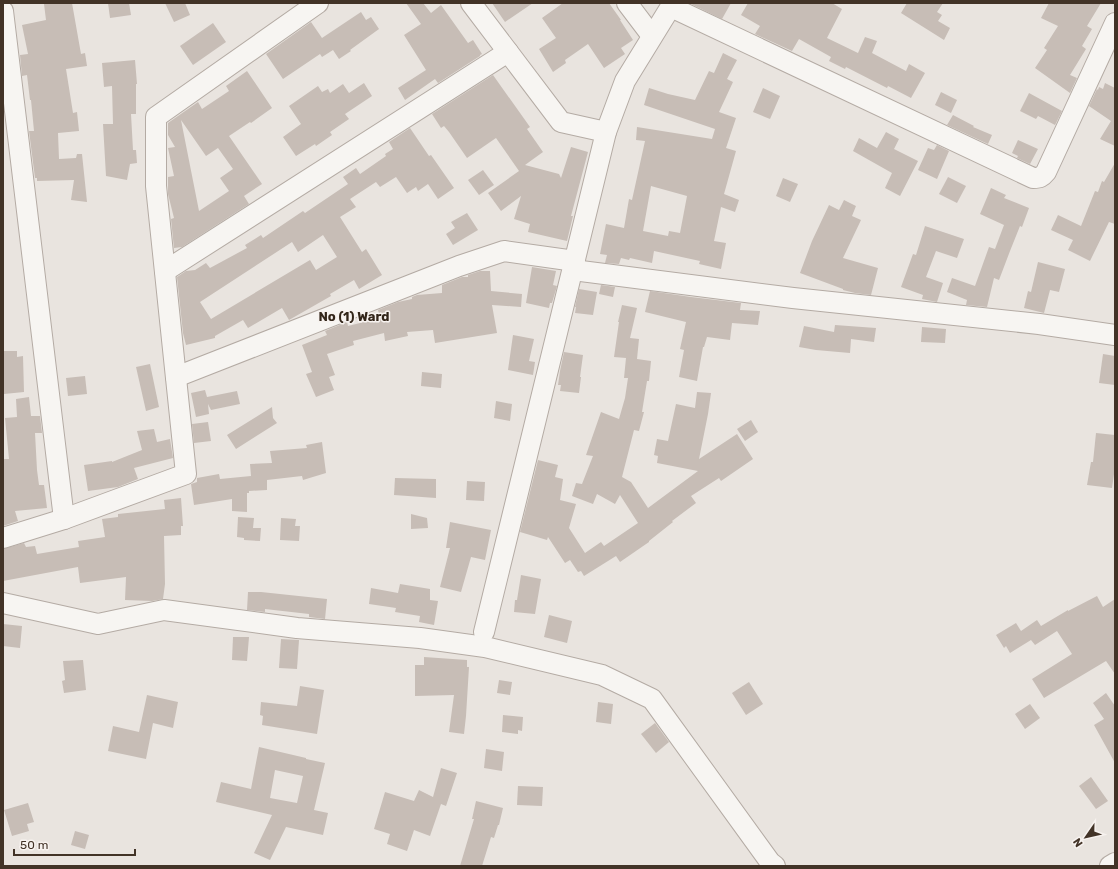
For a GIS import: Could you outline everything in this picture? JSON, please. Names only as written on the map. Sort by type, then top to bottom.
[{"type":"street","points":[[3,538],[64,519],[186,474],[156,186],[156,117],[318,3]]},
{"type":"street","points":[[471,3],[561,122],[606,132]]},
{"type":"street","points":[[627,3],[652,36]]},
{"type":"street","points":[[484,632],[606,132],[625,81],[672,5],[1033,178],[1039,178],[1046,172],[1115,23]]},
{"type":"street","points":[[3,11],[64,519]]},
{"type":"street","points":[[165,271],[508,52]]},
{"type":"street","points":[[176,377],[459,266],[504,251],[574,265],[793,298],[1039,324],[1115,335]]},
{"type":"street","points":[[3,603],[98,624],[164,610],[297,628],[420,638],[485,647],[602,675],[652,699],[770,862],[775,866]]},
{"type":"street","points":[[1110,866],[1115,863]]},
{"type":"building","points":[[72,3],[81,54],[85,53],[87,66],[66,69],[73,113],[77,112],[79,131],[58,133],[59,159],[76,158],[77,154],[82,154],[87,202],[71,200],[74,180],[37,181],[37,178],[35,178],[29,131],[34,131],[31,100],[27,75],[22,76],[20,55],[28,54],[22,25],[46,20],[44,4]]},
{"type":"building","points":[[108,3],[129,3],[131,15],[110,18]]},
{"type":"building","points":[[165,3],[185,3],[190,15],[174,22]]},
{"type":"building","points":[[406,3],[423,3],[431,13],[441,5],[468,43],[473,40],[482,54],[438,83],[435,79],[405,100],[398,88],[426,70],[404,35],[421,24]]},
{"type":"building","points":[[492,3],[533,3],[505,22]]},
{"type":"building","points":[[563,3],[609,3],[633,40],[621,48],[625,54],[604,68],[588,44],[565,60],[566,63],[553,72],[539,49],[556,38],[542,18]]},
{"type":"building","points":[[689,3],[731,3],[722,19]]},
{"type":"building","points":[[748,3],[832,3],[842,9],[827,38],[858,53],[865,37],[877,41],[872,53],[906,71],[909,64],[925,73],[911,98],[888,86],[887,88],[846,67],[845,69],[829,61],[831,57],[799,39],[792,51],[755,34],[760,26],[741,15]]},
{"type":"building","points":[[907,3],[943,3],[937,12],[942,15],[938,21],[950,28],[944,40],[901,13]]},
{"type":"building","points":[[1049,3],[1101,3],[1087,26],[1092,29],[1082,46],[1086,49],[1070,75],[1077,78],[1070,93],[1035,68],[1047,50],[1044,48],[1058,26],[1041,18]]},
{"type":"building","points":[[361,12],[366,20],[371,17],[379,29],[339,59],[333,50],[322,57],[320,54],[283,79],[266,54],[311,22],[322,38]]},
{"type":"building","points":[[213,23],[226,42],[193,65],[180,46]]},
{"type":"building","points":[[723,53],[737,60],[727,79],[733,82],[719,112],[736,118],[726,148],[736,151],[724,194],[739,200],[735,212],[721,207],[714,241],[726,243],[721,269],[699,264],[700,261],[654,251],[652,263],[630,258],[629,260],[621,258],[619,264],[605,263],[607,255],[600,254],[606,224],[624,228],[629,199],[632,200],[645,141],[636,140],[637,127],[712,139],[715,129],[644,105],[649,88],[695,100],[709,71],[714,73]],"holes":[[[651,186],[687,196],[680,233],[669,231],[668,236],[643,231]]]},
{"type":"building","points":[[135,60],[137,84],[136,114],[131,114],[133,150],[136,150],[137,163],[130,164],[127,180],[106,176],[103,124],[113,124],[112,86],[104,87],[102,63]]},
{"type":"building","points":[[247,71],[272,108],[229,136],[262,184],[244,196],[249,204],[182,247],[174,248],[171,219],[174,218],[168,194],[168,177],[174,176],[168,148],[175,147],[168,135],[168,123],[198,102],[202,109],[229,91],[226,86]],"holes":[[[181,120],[206,156],[218,148],[233,169],[220,178],[229,191],[199,211]]]},
{"type":"building","points":[[493,75],[530,127],[527,129],[543,152],[525,165],[559,174],[561,178],[571,147],[588,152],[571,216],[573,216],[567,241],[528,232],[530,224],[514,219],[521,196],[501,211],[488,193],[519,171],[496,138],[467,158],[449,132],[444,126],[441,128],[432,114]]},
{"type":"building","points":[[364,83],[372,96],[345,114],[349,119],[330,132],[332,135],[316,146],[315,144],[296,156],[283,137],[301,124],[289,106],[318,86],[322,92],[328,89],[330,93],[343,84],[349,93]]},
{"type":"building","points":[[1105,83],[1115,88],[1115,146],[1100,139],[1111,121],[1089,106],[1097,89],[1098,90],[1099,87],[1103,89]]},
{"type":"building","points":[[763,88],[780,96],[770,119],[753,112]]},
{"type":"building","points":[[941,92],[957,100],[951,113],[935,105]]},
{"type":"building","points":[[1029,93],[1062,111],[1055,125],[1038,116],[1036,119],[1020,111]]},
{"type":"building","points":[[953,115],[974,126],[973,127],[992,135],[988,144],[947,125]]},
{"type":"building","points":[[410,128],[429,156],[431,155],[454,188],[438,199],[428,184],[418,191],[416,187],[407,193],[396,177],[380,187],[376,182],[350,199],[356,207],[340,217],[362,252],[366,249],[382,275],[359,289],[354,280],[330,294],[331,296],[289,320],[282,308],[248,328],[243,320],[215,336],[215,338],[186,345],[183,333],[177,277],[186,271],[195,270],[206,263],[210,268],[247,248],[245,245],[261,235],[263,238],[303,211],[305,213],[348,184],[343,177],[356,168],[360,174],[386,156],[385,154],[393,149],[389,142]],"holes":[[[323,235],[337,257],[316,270],[310,260],[211,319],[200,302],[292,242],[298,252]]]},
{"type":"building","points":[[886,132],[899,139],[894,149],[918,161],[900,196],[885,188],[892,173],[853,151],[859,138],[877,148]]},
{"type":"building","points":[[1018,140],[1038,149],[1030,164],[1017,158],[1018,156],[1012,153]]},
{"type":"building","points":[[937,145],[949,151],[937,179],[918,170],[928,148],[934,150]]},
{"type":"building","points":[[1115,163],[1115,224],[1109,222],[1090,261],[1068,250],[1073,240],[1051,230],[1058,215],[1081,226],[1095,191],[1098,192],[1102,181],[1104,182]]},
{"type":"building","points":[[483,170],[494,185],[479,195],[468,180]]},
{"type":"building","points":[[948,177],[966,186],[957,203],[939,194]]},
{"type":"building","points":[[783,178],[798,184],[790,202],[776,196]]},
{"type":"building","points":[[991,188],[1006,195],[1004,198],[1029,208],[1022,227],[1020,226],[999,280],[994,278],[987,307],[966,305],[967,300],[947,292],[952,278],[975,286],[989,247],[995,249],[1004,225],[980,214]]},
{"type":"building","points":[[844,200],[856,206],[852,216],[861,220],[843,258],[878,268],[871,295],[843,290],[800,273],[812,241],[829,205],[839,210]]},
{"type":"building","points":[[467,213],[478,230],[453,245],[446,234],[455,228],[451,222]]},
{"type":"building","points":[[925,226],[964,239],[957,258],[936,251],[926,277],[943,283],[937,302],[922,299],[923,295],[901,287],[913,254],[916,255]]},
{"type":"building","points":[[1038,262],[1065,269],[1059,292],[1050,290],[1044,313],[1024,308],[1028,291],[1031,292]]},
{"type":"building","points":[[532,267],[556,271],[553,285],[557,286],[549,308],[526,303]]},
{"type":"building","points":[[480,271],[490,271],[491,291],[522,294],[521,307],[492,305],[497,333],[435,343],[433,330],[407,332],[408,336],[385,341],[384,333],[353,341],[354,345],[327,354],[335,375],[329,377],[334,390],[316,397],[306,374],[312,372],[302,345],[327,335],[325,331],[347,322],[348,326],[380,318],[378,310],[398,302],[412,299],[412,297],[417,295],[442,293],[442,285],[462,277],[468,277],[468,275]]},
{"type":"building","points":[[601,285],[615,287],[613,297],[599,294]]},
{"type":"building","points":[[579,289],[597,292],[593,315],[575,313]]},
{"type":"building","points":[[650,291],[741,303],[740,310],[760,311],[758,325],[732,323],[730,340],[707,337],[703,347],[697,381],[679,377],[684,350],[680,349],[686,322],[645,312]]},
{"type":"building","points":[[622,305],[637,308],[630,338],[639,339],[637,359],[651,361],[649,381],[647,381],[642,412],[644,412],[639,431],[634,430],[622,477],[631,482],[648,508],[698,471],[657,463],[658,456],[654,455],[657,439],[668,441],[676,404],[695,408],[697,392],[711,393],[699,459],[737,434],[753,459],[721,481],[719,478],[691,496],[696,503],[672,521],[673,522],[649,542],[620,562],[616,556],[584,576],[581,571],[578,572],[570,560],[565,563],[548,537],[547,540],[520,532],[538,460],[558,465],[555,477],[563,479],[560,500],[576,504],[569,528],[585,553],[601,542],[604,546],[638,523],[620,495],[615,504],[597,494],[593,504],[572,496],[576,483],[582,484],[593,456],[586,455],[601,412],[619,419],[625,398],[628,378],[624,378],[626,358],[614,357],[618,322]]},
{"type":"building","points":[[835,325],[876,328],[874,342],[851,339],[850,353],[799,347],[804,326],[834,332]]},
{"type":"building","points":[[922,327],[946,329],[945,343],[921,342]]},
{"type":"building","points":[[513,335],[534,339],[529,361],[535,362],[533,375],[508,370]]},
{"type":"building","points":[[3,351],[17,351],[17,357],[23,356],[24,392],[4,394]]},
{"type":"building","points":[[564,352],[583,355],[579,393],[560,391],[561,385],[558,385]]},
{"type":"building","points":[[1103,354],[1115,356],[1115,385],[1099,383]]},
{"type":"building","points":[[150,364],[159,407],[146,411],[136,367]]},
{"type":"building","points":[[422,372],[442,374],[441,388],[421,386]]},
{"type":"building","points":[[85,376],[87,394],[68,396],[66,378]]},
{"type":"building","points":[[205,390],[207,397],[237,391],[240,404],[211,410],[208,404],[209,414],[196,417],[191,393]]},
{"type":"building","points":[[29,397],[31,416],[40,416],[42,433],[35,433],[37,470],[39,485],[44,485],[47,508],[15,511],[18,521],[3,526],[3,459],[9,459],[5,418],[17,417],[16,399]]},
{"type":"building","points":[[496,401],[512,404],[510,421],[494,418]]},
{"type":"building","points":[[272,407],[273,418],[277,423],[236,449],[227,435]]},
{"type":"building","points":[[751,420],[758,432],[745,441],[737,429]]},
{"type":"building","points":[[208,422],[211,441],[194,443],[192,424]]},
{"type":"building","points":[[154,429],[157,442],[170,439],[173,458],[134,468],[138,479],[118,487],[88,491],[84,465],[112,462],[142,450],[137,431]]},
{"type":"building","points":[[1096,433],[1115,435],[1115,467],[1112,488],[1087,485],[1091,462],[1093,462]]},
{"type":"building","points":[[322,442],[326,473],[303,480],[302,476],[267,480],[267,490],[249,491],[249,493],[247,493],[247,512],[232,511],[232,499],[194,505],[191,484],[197,482],[197,478],[219,474],[220,479],[251,476],[250,464],[272,463],[270,451],[307,448],[306,445]]},
{"type":"building","points":[[395,478],[436,479],[436,498],[394,495]]},
{"type":"building","points":[[467,481],[485,482],[484,501],[466,500]]},
{"type":"building","points":[[181,498],[183,526],[181,526],[181,535],[164,536],[165,584],[163,599],[152,601],[125,600],[126,577],[80,583],[78,567],[3,581],[3,549],[24,543],[26,547],[35,546],[37,554],[79,547],[78,541],[105,537],[102,519],[118,517],[118,514],[165,509],[164,500]]},
{"type":"building","points":[[411,514],[427,518],[428,528],[411,529]]},
{"type":"building","points":[[238,517],[254,518],[253,528],[261,528],[260,541],[244,540],[244,538],[237,537]]},
{"type":"building","points":[[281,518],[296,519],[295,526],[300,526],[299,541],[280,540]]},
{"type":"building","points":[[450,522],[491,530],[485,560],[471,557],[461,592],[440,587],[450,548],[446,548]]},
{"type":"building","points":[[521,575],[541,579],[535,614],[514,612],[515,600],[517,600]]},
{"type":"building","points":[[400,584],[430,589],[430,600],[438,601],[434,625],[419,622],[420,616],[395,612],[396,608],[369,604],[371,588],[398,593]]},
{"type":"building","points":[[248,592],[327,599],[325,619],[309,617],[309,614],[265,609],[265,612],[247,610]]},
{"type":"building","points":[[1097,596],[1103,607],[1115,599],[1115,674],[1106,661],[1044,698],[1032,679],[1072,654],[1057,631],[1035,645],[1031,640],[1010,653],[1006,646],[1004,648],[996,635],[1016,623],[1021,631],[1037,620],[1041,626],[1068,610]]},
{"type":"building","points":[[549,615],[572,621],[567,643],[544,637]]},
{"type":"building","points":[[3,624],[22,626],[20,648],[3,646]]},
{"type":"building","points":[[233,637],[249,637],[247,661],[232,660]]},
{"type":"building","points":[[281,639],[299,640],[297,669],[279,668]]},
{"type":"building","points":[[424,657],[467,660],[467,667],[469,667],[464,734],[449,732],[454,695],[415,696],[415,665],[424,665]]},
{"type":"building","points":[[83,660],[86,690],[64,693],[62,681],[65,680],[63,661]]},
{"type":"building","points":[[499,680],[512,682],[510,695],[497,693]]},
{"type":"building","points":[[749,682],[763,704],[746,715],[732,693]]},
{"type":"building","points":[[300,686],[324,690],[317,734],[262,725],[263,716],[260,715],[261,702],[297,706]]},
{"type":"building","points":[[1106,693],[1115,706],[1115,763],[1094,725],[1104,719],[1093,703]]},
{"type":"building","points":[[147,695],[178,702],[173,728],[153,723],[146,759],[108,751],[113,726],[139,732]]},
{"type":"building","points":[[598,702],[613,704],[611,724],[596,722]]},
{"type":"building","points":[[1030,704],[1040,718],[1025,729],[1015,714]]},
{"type":"building","points":[[503,715],[523,717],[522,731],[518,730],[518,734],[502,732]]},
{"type":"building","points":[[655,723],[669,742],[656,753],[641,734]]},
{"type":"building","points":[[259,747],[325,763],[314,810],[328,813],[323,835],[286,827],[270,860],[254,853],[272,815],[216,802],[221,782],[251,789]],"holes":[[[275,770],[303,776],[297,803],[270,798]]]},
{"type":"building","points":[[486,749],[504,752],[502,771],[484,768]]},
{"type":"building","points":[[441,768],[457,773],[446,806],[441,804],[430,836],[414,830],[407,851],[387,844],[390,834],[374,829],[385,792],[414,801],[419,790],[433,797]]},
{"type":"building","points":[[1091,777],[1108,801],[1096,809],[1079,786]]},
{"type":"building","points":[[518,786],[543,787],[542,806],[517,805]]},
{"type":"building","points":[[476,801],[503,808],[499,825],[494,838],[491,837],[482,866],[460,866],[474,819],[472,819]]},
{"type":"building","points":[[28,803],[34,822],[27,824],[29,831],[12,836],[4,810]]},
{"type":"building","points":[[75,831],[89,835],[85,849],[71,845]]},
{"type":"district","name":"No (1) Ward","points":[[354,316]]}]
